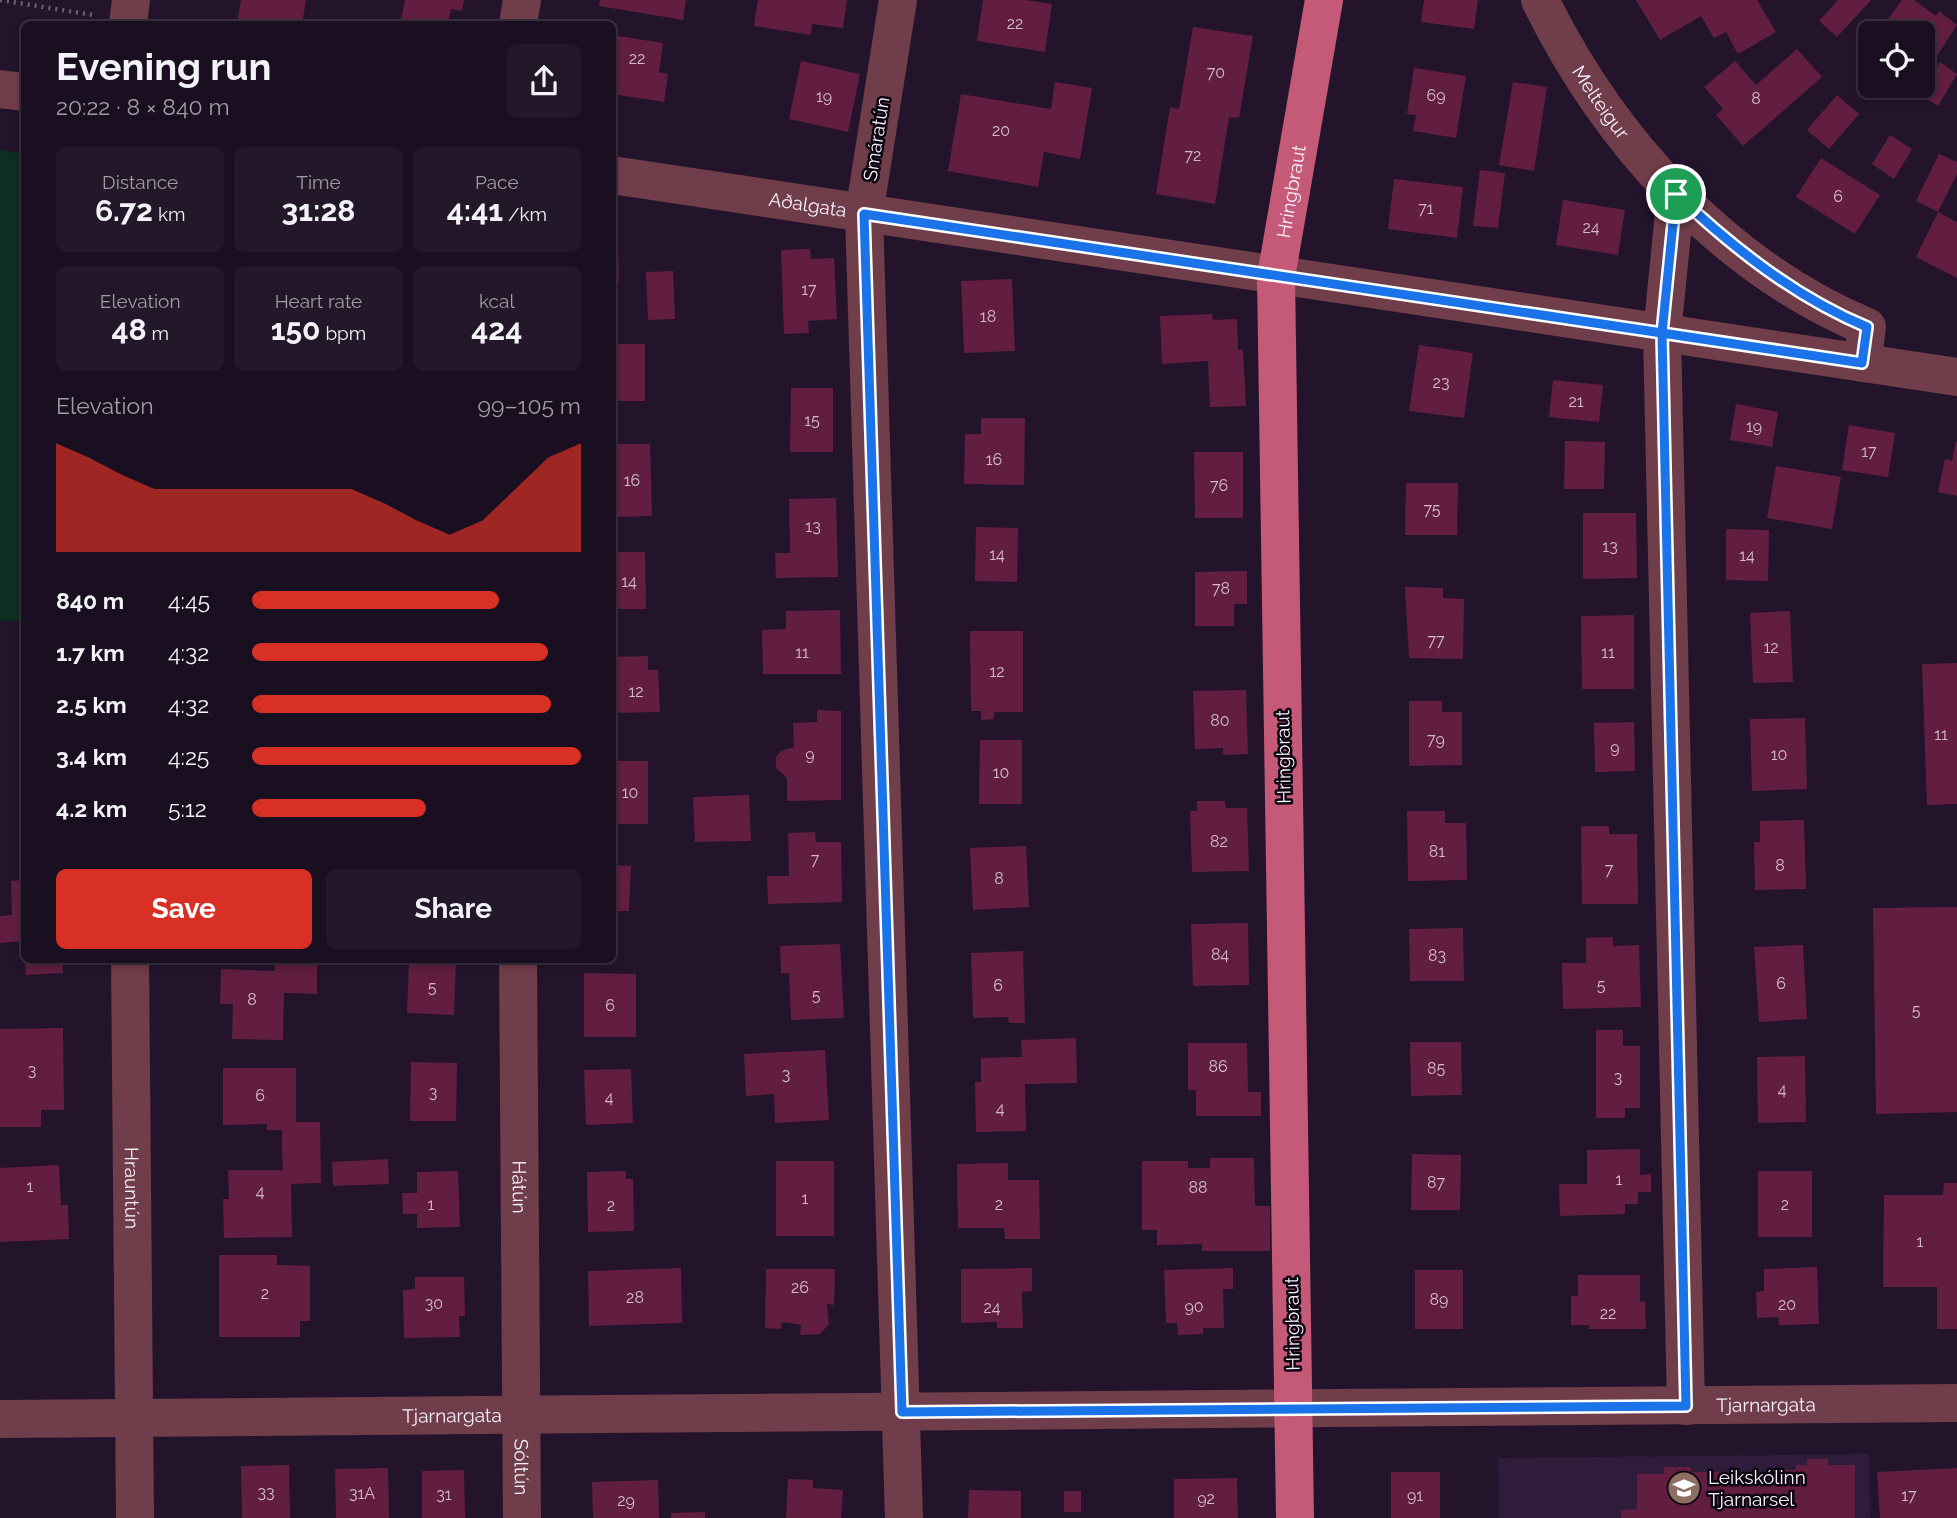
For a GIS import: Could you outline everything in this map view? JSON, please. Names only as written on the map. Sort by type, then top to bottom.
[{"type":"main road","name":"Hringbraut","points":[[1296,1518],[1276,277],[1324,0]]},
{"type":"street","points":[[518,21],[522,0]]},
{"type":"street","name":"Smáratún","points":[[898,0],[864,214],[902,1412]]},
{"type":"street","name":"Melteigur","points":[[1540,0],[1590,90],[1626,139],[1676,194],[1736,247],[1802,292],[1867,327],[1862,363]]},
{"type":"street","points":[[0,89],[21,92]]},
{"type":"street","name":"Aðalgata","points":[[616,176],[1276,277],[1957,377]]},
{"type":"street","points":[[1676,194],[1662,333],[1686,1406]]},
{"type":"street","name":"Hrauntún","points":[[130,963],[135,1518]]},
{"type":"street","name":"Hátún","points":[[518,963],[522,1415]]},
{"type":"street","name":"Tjarnargata","points":[[0,1419],[1957,1404]]},
{"type":"street","points":[[902,1412],[904,1518]]},
{"type":"street","name":"Sóltún","points":[[522,1415],[522,1518]]},
{"type":"path","points":[[0,0],[129,15]]},
{"type":"shaded area","name":"Leikskólinn Tjarnarsel","points":[[1869,1454],[1870,1518],[1499,1518],[1498,1458]]},
{"type":"green space","points":[[0,150],[21,154],[21,620],[0,621]]},
{"type":"building","points":[[241,0],[306,0],[302,21],[238,21]]},
{"type":"building","points":[[405,0],[464,0],[462,11],[451,9],[449,21],[401,21]]},
{"type":"building","points":[[600,0],[686,0],[683,20],[599,6]]},
{"type":"building","points":[[758,0],[847,0],[843,28],[812,24],[811,35],[754,26]]},
{"type":"building","points":[[983,0],[1025,0],[1052,4],[1045,52],[977,41]]},
{"type":"building","points":[[1424,0],[1478,0],[1474,29],[1421,22]]},
{"type":"building","points":[[1636,0],[1757,0],[1776,32],[1738,54],[1726,32],[1714,38],[1701,16],[1660,40]]},
{"type":"building","points":[[1838,0],[1871,0],[1837,37],[1819,21]]},
{"type":"building","points":[[1902,0],[1914,0],[1936,16],[1939,11],[1957,25],[1935,59],[1935,21],[1887,21]]},
{"type":"building","points":[[1193,27],[1253,36],[1239,118],[1229,117],[1215,204],[1156,194],[1170,107],[1179,109]]},
{"type":"building","points":[[616,36],[663,43],[659,72],[668,74],[664,102],[616,95]]},
{"type":"building","points":[[1797,49],[1822,77],[1743,146],[1716,115],[1723,109],[1704,87],[1735,61],[1756,85]]},
{"type":"building","points":[[801,61],[860,74],[848,132],[789,119]]},
{"type":"building","points":[[1940,62],[1957,74],[1938,106],[1924,98],[1935,98],[1935,71]]},
{"type":"building","points":[[1414,68],[1466,76],[1456,138],[1413,131],[1416,115],[1407,114]]},
{"type":"building","points":[[1055,82],[1092,88],[1080,159],[1044,152],[1038,187],[948,171],[961,94],[1051,109]]},
{"type":"building","points":[[1513,82],[1547,87],[1534,171],[1499,165]]},
{"type":"building","points":[[1837,95],[1859,114],[1829,149],[1807,130]]},
{"type":"building","points":[[1890,135],[1912,149],[1894,179],[1872,164]]},
{"type":"building","points":[[1939,154],[1957,162],[1957,174],[1938,212],[1916,201]]},
{"type":"building","points":[[1821,158],[1880,195],[1855,234],[1796,197]]},
{"type":"building","points":[[1480,170],[1505,173],[1498,228],[1473,226]]},
{"type":"building","points":[[1394,179],[1463,187],[1457,238],[1388,229]]},
{"type":"building","points":[[1563,200],[1625,210],[1618,255],[1556,245]]},
{"type":"building","points":[[1938,212],[1957,222],[1957,278],[1916,257]]},
{"type":"building","points":[[616,237],[618,237],[619,282],[616,282]]},
{"type":"building","points":[[810,249],[811,259],[834,258],[837,319],[808,321],[809,333],[784,334],[781,250]]},
{"type":"building","points":[[673,271],[675,319],[648,320],[646,272]]},
{"type":"building","points":[[1012,279],[1015,351],[964,353],[961,281]]},
{"type":"building","points":[[1212,314],[1213,320],[1237,319],[1238,350],[1243,350],[1246,406],[1210,407],[1208,361],[1162,364],[1160,316]]},
{"type":"building","points":[[616,344],[645,344],[645,401],[616,401]]},
{"type":"building","points":[[1419,345],[1473,353],[1464,418],[1409,411]]},
{"type":"building","points":[[1553,380],[1603,385],[1599,422],[1549,417]]},
{"type":"building","points":[[791,388],[833,388],[833,452],[790,452]]},
{"type":"building","points":[[1736,404],[1778,412],[1772,447],[1730,440]]},
{"type":"building","points":[[981,418],[1025,418],[1024,485],[964,484],[965,434],[981,434]]},
{"type":"building","points":[[1849,425],[1895,433],[1888,477],[1842,470]]},
{"type":"building","points":[[1565,441],[1605,442],[1604,489],[1564,489]]},
{"type":"building","points":[[1956,441],[1957,496],[1938,492],[1945,459],[1952,461]]},
{"type":"building","points":[[616,444],[650,444],[652,516],[616,517]]},
{"type":"building","points":[[1194,452],[1243,452],[1243,518],[1195,518]]},
{"type":"building","points":[[1776,466],[1841,477],[1832,529],[1767,518]]},
{"type":"building","points":[[1406,483],[1458,483],[1457,535],[1405,535]]},
{"type":"building","points":[[836,498],[838,577],[776,578],[775,553],[790,553],[789,499]]},
{"type":"building","points":[[1583,513],[1636,513],[1637,578],[1583,579]]},
{"type":"building","points":[[976,527],[1018,528],[1017,582],[975,581]]},
{"type":"building","points":[[1726,529],[1769,530],[1768,581],[1726,580]]},
{"type":"building","points":[[616,552],[645,552],[646,609],[616,609]]},
{"type":"building","points":[[1247,571],[1247,604],[1234,604],[1234,626],[1195,626],[1195,572]]},
{"type":"building","points":[[1405,587],[1443,588],[1443,598],[1464,599],[1463,659],[1409,658]]},
{"type":"building","points":[[840,610],[841,674],[763,674],[762,630],[786,629],[786,611]]},
{"type":"building","points":[[1790,611],[1793,682],[1753,683],[1750,613]]},
{"type":"building","points":[[1634,615],[1634,689],[1582,689],[1581,616]]},
{"type":"building","points":[[970,631],[1023,631],[1023,712],[994,712],[994,719],[981,720],[981,711],[971,711]]},
{"type":"building","points":[[648,656],[648,670],[658,670],[660,712],[616,713],[616,657]]},
{"type":"building","points":[[1957,663],[1957,804],[1927,805],[1922,664]]},
{"type":"building","points":[[1246,690],[1248,754],[1223,755],[1223,748],[1195,749],[1193,691]]},
{"type":"building","points":[[1409,701],[1442,701],[1442,712],[1462,712],[1462,765],[1409,766]]},
{"type":"building","points":[[817,710],[841,711],[841,800],[787,801],[787,778],[776,768],[776,757],[781,751],[794,747],[793,723],[817,722]]},
{"type":"building","points":[[1805,718],[1807,789],[1752,791],[1750,719]]},
{"type":"building","points":[[1634,722],[1635,771],[1595,772],[1594,723]]},
{"type":"building","points":[[980,740],[1022,740],[1022,804],[979,804]]},
{"type":"building","points":[[616,761],[648,761],[648,824],[616,824]]},
{"type":"building","points":[[749,795],[751,841],[695,842],[693,797]]},
{"type":"building","points":[[1197,801],[1225,801],[1226,808],[1247,808],[1249,871],[1192,872],[1190,811],[1197,811]]},
{"type":"building","points":[[1407,811],[1445,811],[1445,823],[1466,823],[1467,880],[1408,881]]},
{"type":"building","points":[[1804,820],[1806,889],[1755,890],[1754,842],[1760,842],[1760,821]]},
{"type":"building","points":[[1581,826],[1609,826],[1609,834],[1637,834],[1638,904],[1582,904]]},
{"type":"building","points":[[815,832],[816,842],[841,842],[842,902],[768,904],[767,876],[789,876],[788,833]]},
{"type":"building","points":[[1026,846],[1029,907],[973,910],[970,848]]},
{"type":"building","points":[[616,865],[631,866],[629,911],[616,911]]},
{"type":"building","points":[[21,880],[21,941],[0,943],[0,916],[12,915],[11,881]]},
{"type":"building","points":[[1957,907],[1957,1112],[1876,1114],[1873,908]]},
{"type":"building","points":[[1248,923],[1249,985],[1193,986],[1191,924]]},
{"type":"building","points":[[1463,928],[1464,981],[1410,981],[1409,929]]},
{"type":"building","points":[[1613,937],[1613,946],[1639,945],[1641,1007],[1563,1009],[1562,963],[1586,963],[1586,938]]},
{"type":"building","points":[[840,944],[844,1018],[791,1020],[789,973],[781,973],[780,946]]},
{"type":"building","points":[[1803,945],[1807,1019],[1759,1022],[1754,947]]},
{"type":"building","points":[[1023,951],[1025,1023],[1009,1023],[1008,1017],[973,1018],[971,953]]},
{"type":"building","points":[[25,963],[62,963],[63,973],[26,975]]},
{"type":"building","points":[[275,963],[317,963],[317,994],[284,993],[283,1040],[232,1039],[233,1004],[220,1004],[221,969],[275,971]]},
{"type":"building","points":[[409,963],[456,963],[454,1015],[407,1013]]},
{"type":"building","points":[[584,973],[636,974],[636,1037],[584,1037]]},
{"type":"building","points":[[63,1028],[64,1110],[41,1110],[41,1127],[0,1127],[0,1029]]},
{"type":"building","points":[[1596,1030],[1623,1030],[1623,1046],[1640,1046],[1640,1108],[1625,1108],[1625,1118],[1596,1118]]},
{"type":"building","points":[[1076,1038],[1077,1083],[1025,1084],[1026,1131],[976,1132],[975,1082],[981,1082],[981,1058],[1022,1057],[1021,1040]]},
{"type":"building","points":[[1410,1042],[1461,1042],[1462,1095],[1411,1096]]},
{"type":"building","points":[[1188,1043],[1247,1043],[1248,1092],[1261,1092],[1261,1116],[1196,1116],[1196,1090],[1188,1090]]},
{"type":"building","points":[[825,1050],[829,1120],[775,1123],[774,1094],[746,1096],[744,1054]]},
{"type":"building","points":[[1805,1056],[1806,1122],[1758,1123],[1757,1057]]},
{"type":"building","points":[[411,1062],[457,1063],[456,1121],[410,1121]]},
{"type":"building","points":[[223,1068],[296,1068],[296,1122],[320,1122],[321,1183],[291,1184],[292,1237],[224,1238],[223,1199],[229,1199],[228,1170],[283,1170],[282,1130],[267,1130],[267,1124],[223,1125]]},
{"type":"building","points":[[631,1069],[633,1123],[586,1125],[584,1070]]},
{"type":"building","points":[[1640,1149],[1640,1175],[1651,1174],[1651,1192],[1638,1192],[1638,1204],[1625,1204],[1625,1214],[1560,1216],[1559,1184],[1587,1184],[1587,1150]]},
{"type":"building","points":[[1412,1154],[1461,1155],[1460,1210],[1411,1210]]},
{"type":"building","points":[[1210,1158],[1254,1158],[1255,1206],[1270,1206],[1270,1251],[1202,1251],[1202,1244],[1157,1245],[1157,1230],[1142,1230],[1142,1161],[1188,1161],[1188,1168],[1210,1168]]},
{"type":"building","points":[[388,1159],[389,1184],[333,1186],[332,1162]]},
{"type":"building","points":[[776,1161],[834,1161],[834,1236],[776,1236]]},
{"type":"building","points":[[1008,1163],[1008,1180],[1039,1180],[1040,1239],[1005,1239],[1004,1228],[958,1228],[957,1164]]},
{"type":"building","points":[[59,1165],[61,1205],[68,1205],[69,1239],[0,1242],[0,1168]]},
{"type":"building","points":[[458,1171],[460,1227],[417,1228],[417,1214],[403,1214],[402,1193],[417,1193],[417,1172]]},
{"type":"building","points":[[626,1171],[626,1179],[633,1179],[634,1231],[588,1232],[587,1172]]},
{"type":"building","points":[[1758,1171],[1812,1171],[1812,1237],[1758,1237]]},
{"type":"building","points":[[1944,1183],[1957,1183],[1957,1329],[1937,1329],[1937,1287],[1883,1287],[1884,1195],[1943,1195]]},
{"type":"building","points":[[219,1255],[277,1255],[277,1265],[310,1266],[310,1321],[300,1321],[300,1337],[219,1337]]},
{"type":"building","points":[[1817,1267],[1819,1324],[1779,1325],[1778,1317],[1757,1318],[1756,1292],[1764,1291],[1764,1269]]},
{"type":"building","points":[[681,1268],[682,1323],[589,1326],[588,1271]]},
{"type":"building","points":[[1032,1268],[1032,1291],[1022,1292],[1023,1328],[997,1328],[997,1322],[961,1323],[961,1269]]},
{"type":"building","points":[[1233,1268],[1233,1289],[1223,1289],[1224,1328],[1203,1328],[1203,1334],[1178,1335],[1177,1323],[1166,1323],[1164,1270]]},
{"type":"building","points":[[766,1269],[835,1269],[834,1305],[827,1304],[829,1324],[820,1334],[800,1335],[801,1325],[782,1322],[781,1329],[765,1328]]},
{"type":"building","points":[[1415,1270],[1463,1270],[1463,1329],[1415,1329]]},
{"type":"building","points":[[1578,1275],[1640,1275],[1640,1302],[1645,1301],[1646,1329],[1589,1329],[1589,1325],[1571,1325],[1571,1296],[1578,1296]]},
{"type":"building","points":[[415,1277],[464,1277],[465,1316],[459,1316],[460,1337],[404,1338],[403,1290],[415,1289]]},
{"type":"building","points":[[1807,1459],[1828,1459],[1828,1465],[1855,1465],[1855,1518],[1621,1518],[1621,1510],[1637,1509],[1637,1474],[1664,1474],[1664,1467],[1691,1467],[1691,1472],[1747,1472],[1747,1481],[1782,1481],[1782,1470],[1796,1470],[1796,1465],[1807,1465]]},
{"type":"building","points":[[289,1465],[290,1518],[242,1518],[241,1466]]},
{"type":"building","points":[[388,1468],[389,1518],[336,1518],[335,1469]]},
{"type":"building","points":[[1957,1468],[1957,1518],[1880,1518],[1877,1472]]},
{"type":"building","points":[[464,1470],[465,1518],[422,1518],[422,1471]]},
{"type":"building","points":[[1391,1472],[1440,1472],[1440,1518],[1391,1518]]},
{"type":"building","points":[[1237,1478],[1238,1518],[1174,1518],[1174,1479]]},
{"type":"building","points":[[788,1479],[813,1480],[813,1488],[843,1490],[841,1518],[786,1518]]},
{"type":"building","points":[[658,1480],[659,1518],[593,1518],[592,1482]]},
{"type":"building","points":[[969,1490],[1021,1491],[1021,1518],[968,1518]]},
{"type":"building","points":[[1064,1491],[1081,1491],[1081,1512],[1064,1512]]},
{"type":"building","points":[[705,1512],[705,1518],[671,1518],[671,1513]]},
{"type":"place","name":"Leikskólinn Tjarnarsel","points":[[1684,1488]]},
{"type":"route","points":[[1676,194],[1662,333],[864,214],[902,1412],[1686,1406],[1662,333],[1862,363],[1867,327],[1774,275],[1736,247],[1676,194]]}]
